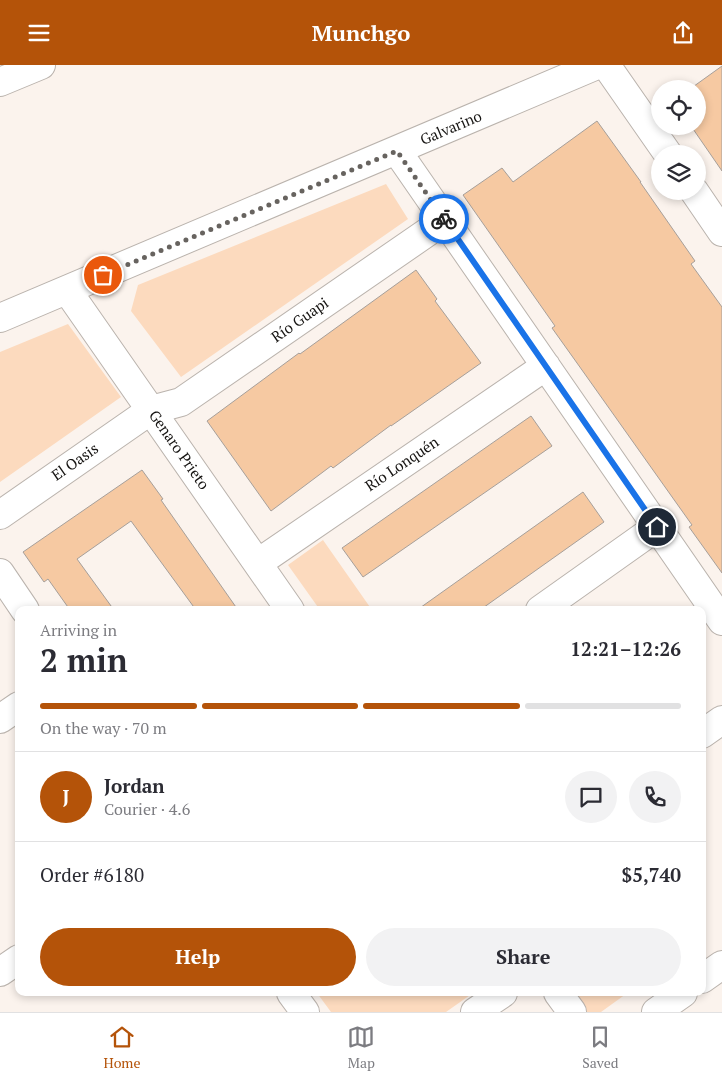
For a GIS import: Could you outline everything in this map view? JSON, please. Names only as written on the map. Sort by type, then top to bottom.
[{"type":"street","points":[[0,82],[40,65]]},
{"type":"street","name":"Galvarino","points":[[0,319],[597,65]]},
{"type":"street","points":[[606,65],[662,145]]},
{"type":"street","points":[[397,151],[722,621]]},
{"type":"street","points":[[700,200],[722,232]]},
{"type":"street","name":"Río Guapi","points":[[150,410],[181,403],[445,221]]},
{"type":"street","name":"Genaro Prieto","points":[[66,290],[287,606]]},
{"type":"street","name":"Río Lonquén","points":[[258,563],[546,366]]},
{"type":"street","name":"El Oasis","points":[[0,515],[150,410]]},
{"type":"street","points":[[546,606],[657,527]]},
{"type":"street","points":[[0,573],[22,606]]},
{"type":"street","points":[[0,719],[15,709]]},
{"type":"street","points":[[706,731],[722,721]]},
{"type":"street","points":[[0,972],[15,962]]},
{"type":"street","points":[[706,976],[722,965]]},
{"type":"street","points":[[475,1012],[499,996]]},
{"type":"street","points":[[560,996],[572,1012]]},
{"type":"street","points":[[656,1012],[679,996]]},
{"type":"shaded area","points":[[386,184],[408,219],[181,377],[131,311],[138,285]]},
{"type":"shaded area","points":[[68,324],[121,397],[0,482],[0,352]]},
{"type":"shaded area","points":[[323,540],[369,606],[317,606],[288,565]]},
{"type":"shaded area","points":[[319,996],[469,996],[446,1012],[331,1012]]},
{"type":"shaded area","points":[[575,996],[623,996],[601,1012],[587,1012]]},
{"type":"building","points":[[722,66],[722,171],[706,145],[697,135],[706,135],[706,80],[703,80]]},
{"type":"building","points":[[597,121],[695,261],[691,264],[722,307],[722,573],[689,527],[692,525],[552,328],[555,326],[463,195],[502,168],[513,182]]},
{"type":"building","points":[[416,270],[437,299],[435,301],[481,363],[391,425],[333,468],[331,466],[271,511],[207,421]]},
{"type":"building","points":[[531,416],[552,446],[363,577],[342,548]]},
{"type":"building","points":[[142,470],[235,606],[193,606],[131,521],[77,559],[111,606],[67,606],[48,579],[44,582],[23,552]]},
{"type":"building","points":[[583,492],[604,522],[486,606],[423,606]]},
{"type":"way so far","points":[[103,275],[397,151],[444,219]]},
{"type":"route","points":[[444,219],[657,527]]}]
